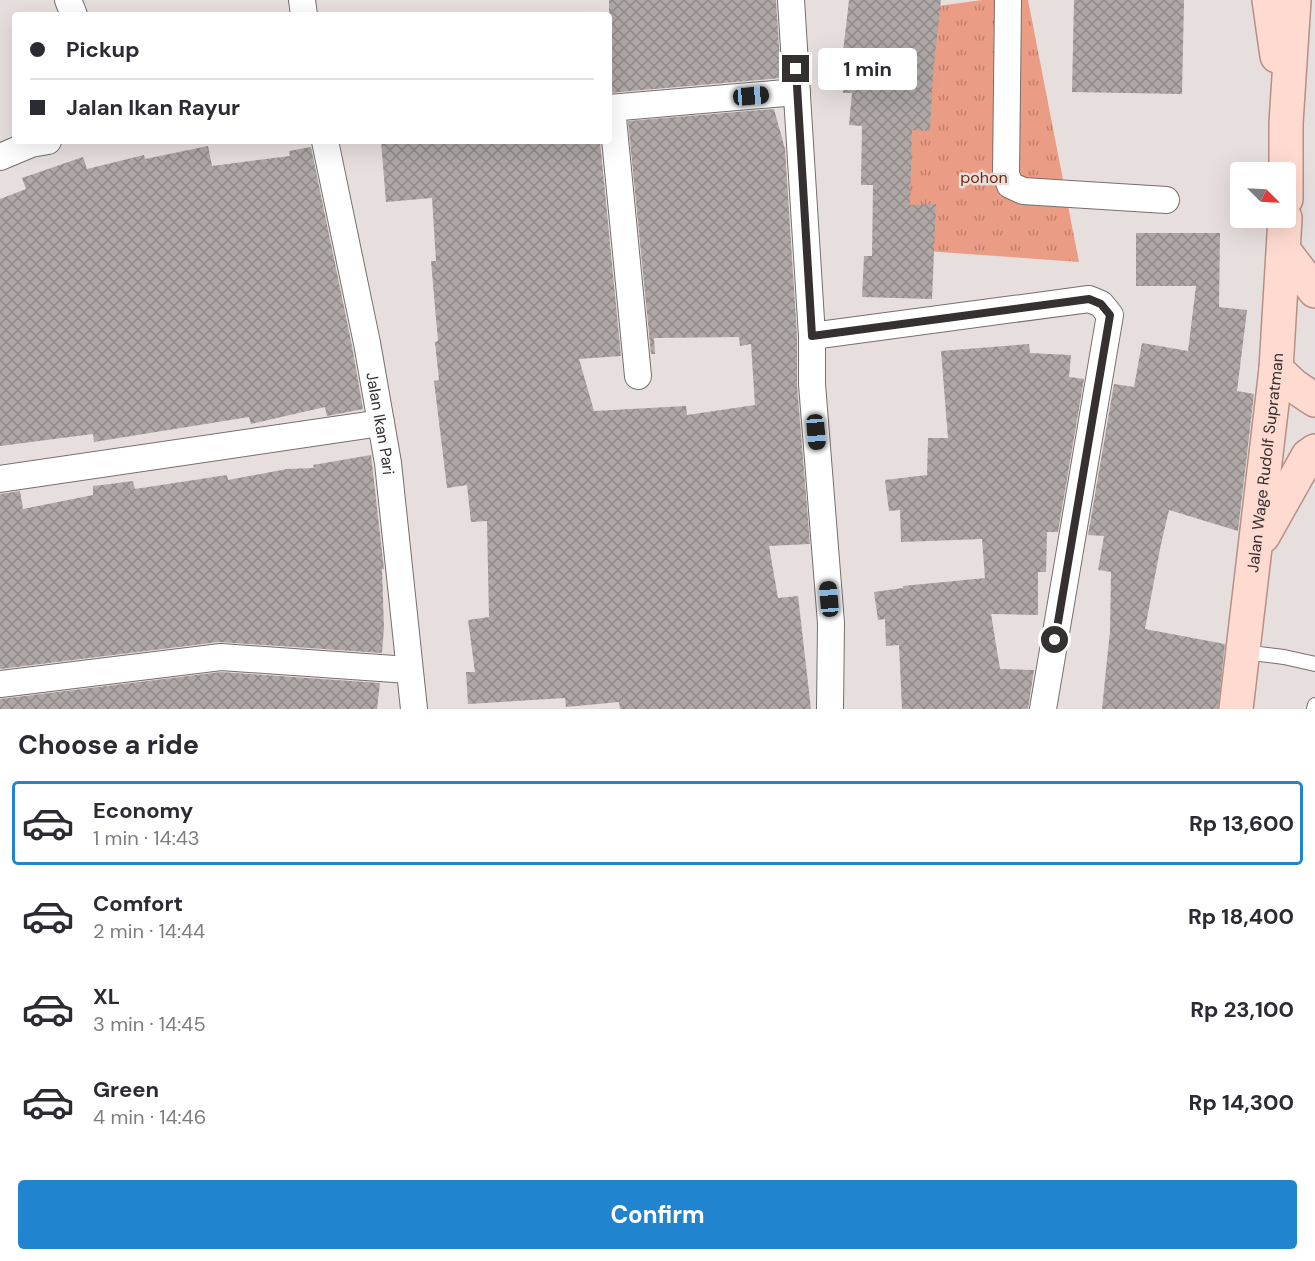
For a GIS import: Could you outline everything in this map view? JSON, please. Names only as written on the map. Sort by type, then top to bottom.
[{"type":"main road","points":[[1269,0],[1286,123]]},
{"type":"main road","points":[[1286,162],[1286,123],[1294,0]]},
{"type":"main road","name":"Jalan Wage Rudolf Supratman","points":[[1236,709],[1276,369],[1285,228]]},
{"type":"main road","points":[[1285,252],[1315,291]]},
{"type":"main road","points":[[1276,369],[1294,386],[1315,400]]},
{"type":"main road","points":[[1254,553],[1308,456],[1315,451]]},
{"type":"street","points":[[791,0],[813,384],[831,623],[830,709]]},
{"type":"street","points":[[1008,0],[1006,174],[1010,185],[1023,191],[1167,200]]},
{"type":"street","points":[[612,108],[797,92]]},
{"type":"street","points":[[612,127],[638,376]]},
{"type":"street","points":[[0,157],[31,144]]},
{"type":"street","name":"Jalan Ikan Pari","points":[[327,144],[388,463],[414,709]]},
{"type":"street","points":[[812,336],[1089,299],[1101,304],[1110,315],[1043,709]]},
{"type":"street","points":[[0,479],[381,423]]},
{"type":"street","points":[[0,684],[221,657],[409,670]]},
{"type":"lane","points":[[1285,252],[1315,268]]},
{"type":"lane","points":[[1243,652],[1284,657],[1315,664]]},
{"type":"green space","name":"pohon","points":[[982,0],[1028,0],[1079,262],[912,250],[895,12]]},
{"type":"building","points":[[609,0],[776,0],[781,78],[612,93],[612,12],[609,12]]},
{"type":"building","points":[[849,0],[941,0],[933,73],[930,131],[912,130],[910,205],[936,204],[932,299],[862,297],[864,256],[872,256],[873,185],[861,185],[862,126],[849,125],[852,93],[843,93],[846,53],[843,52]]},
{"type":"building","points":[[1074,0],[1184,0],[1182,94],[1072,92]]},
{"type":"building","points":[[774,109],[785,149],[797,336],[797,385],[810,544],[769,546],[778,598],[798,596],[811,709],[620,709],[619,702],[566,707],[565,698],[468,704],[466,672],[475,672],[468,620],[489,617],[487,521],[471,522],[467,485],[447,488],[434,381],[439,380],[431,261],[436,261],[432,198],[386,202],[381,144],[600,144],[621,356],[579,359],[594,411],[686,406],[687,415],[755,405],[751,344],[740,346],[739,337],[654,338],[655,354],[651,354],[628,121]]},
{"type":"building","points":[[208,146],[212,166],[290,156],[289,151],[311,147],[363,409],[327,416],[325,407],[251,424],[249,417],[94,442],[93,434],[0,446],[0,199],[26,189],[22,178],[83,157],[87,169],[144,155],[145,159]]},
{"type":"building","points":[[1136,233],[1220,233],[1219,307],[1247,310],[1237,391],[1254,394],[1238,531],[1169,510],[1145,629],[1225,644],[1218,709],[1102,709],[1110,631],[1111,572],[1098,570],[1104,536],[1088,535],[1114,384],[1134,387],[1142,343],[1188,351],[1196,286],[1136,286]]},
{"type":"building","points":[[1029,344],[1030,353],[1071,355],[1069,377],[1084,379],[1058,532],[1047,532],[1046,572],[1038,572],[1038,615],[991,614],[1000,669],[1034,670],[1028,709],[902,709],[899,645],[886,646],[885,619],[878,620],[874,592],[903,588],[903,586],[985,578],[982,539],[901,542],[900,510],[889,511],[885,480],[927,475],[928,438],[948,438],[941,351]]},
{"type":"building","points":[[371,455],[384,569],[382,569],[384,628],[382,653],[219,642],[0,669],[0,494],[20,491],[23,509],[93,495],[93,486],[133,481],[135,489],[227,475],[228,480],[287,469],[314,468],[313,465]]},
{"type":"building","points":[[221,672],[380,683],[377,709],[0,709],[0,699]]},
{"type":"route","points":[[796,69],[812,336],[1089,299],[1101,304],[1110,315],[1055,640]]}]
